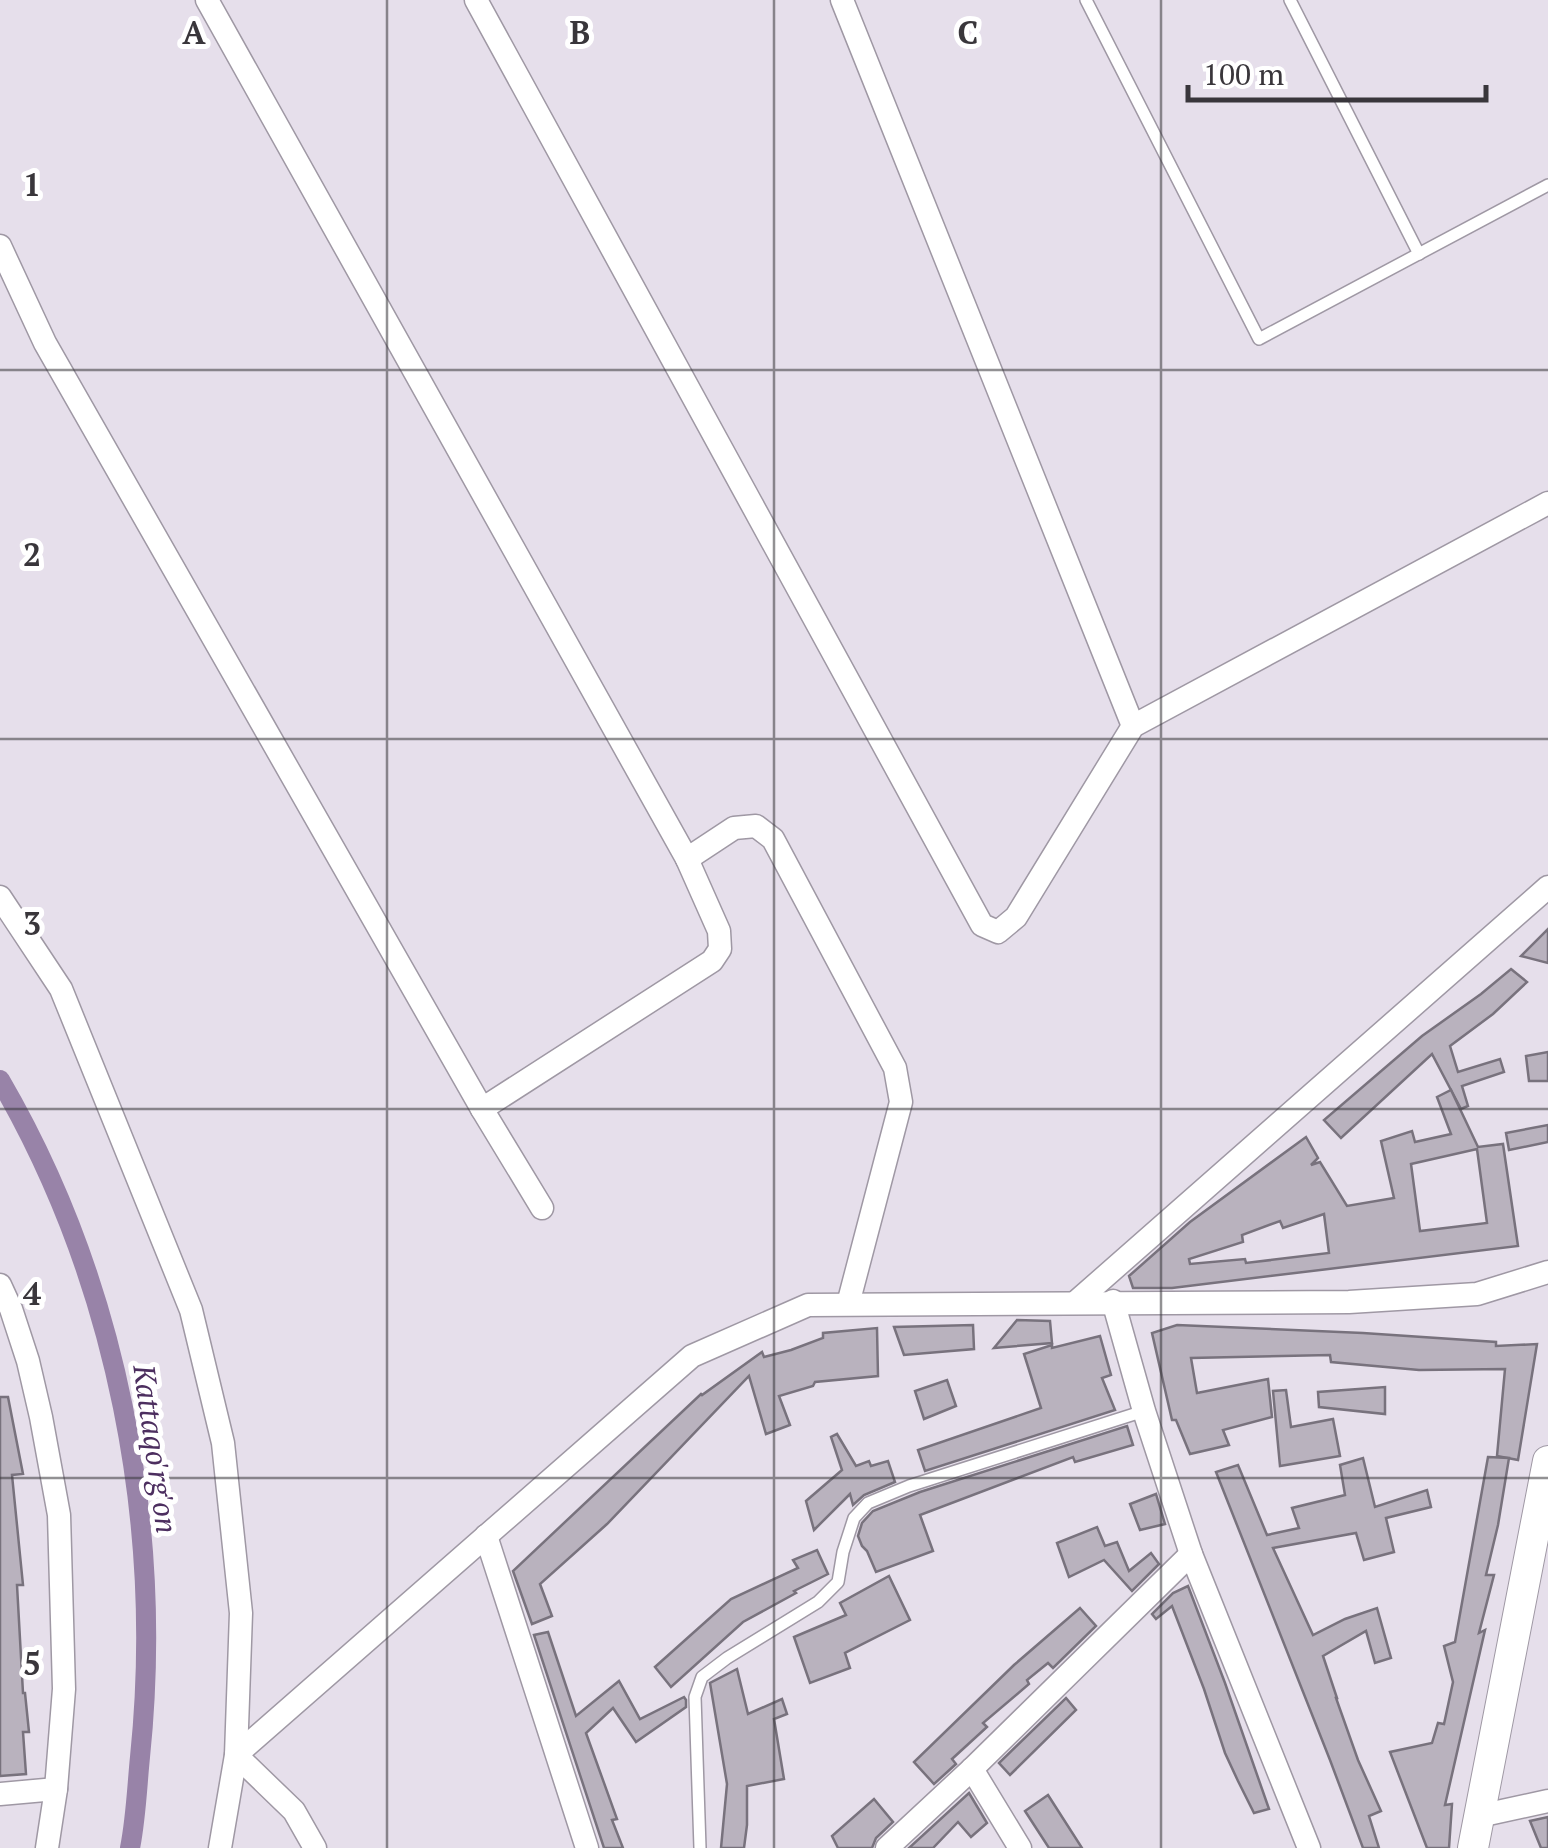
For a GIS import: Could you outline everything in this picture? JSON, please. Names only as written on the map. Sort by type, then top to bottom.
[{"type":"street","points":[[206,0],[687,859],[719,931],[720,949],[712,961],[482,1109]]},
{"type":"street","points":[[476,0],[982,925],[998,932],[1016,917],[1133,726],[1548,503]]},
{"type":"street","points":[[842,0],[1133,726]]},
{"type":"street","points":[[0,246],[46,343],[542,1208]]},
{"type":"street","points":[[687,859],[734,828],[756,826],[772,838],[895,1068],[901,1102],[848,1304]]},
{"type":"street","points":[[1076,1302],[1548,887]]},
{"type":"street","points":[[0,897],[60,989],[191,1310],[223,1443],[241,1613],[236,1755],[220,1848]]},
{"type":"street","points":[[236,1755],[692,1356],[808,1304],[1349,1302],[1477,1294],[1548,1272]]},
{"type":"street","points":[[0,1285],[28,1362],[59,1514],[64,1689],[47,1848]]},
{"type":"street","points":[[1113,1301],[1144,1412],[1191,1554],[1309,1848]]},
{"type":"street","points":[[1472,1848],[1548,1461]]},
{"type":"street","points":[[486,1536],[587,1848]]},
{"type":"street","points":[[887,1848],[1191,1554]]},
{"type":"street","points":[[236,1755],[294,1812],[315,1848]]},
{"type":"street","points":[[972,1769],[1020,1848]]},
{"type":"street","points":[[0,1794],[56,1789]]},
{"type":"street","points":[[1479,1816],[1548,1800]]},
{"type":"lane","points":[[1086,0],[1259,339],[1548,186]]},
{"type":"lane","points":[[1290,0],[1419,254]]},
{"type":"lane","points":[[700,1848],[695,1697],[702,1677],[818,1602],[838,1582],[854,1518],[868,1502],[1144,1412]]},
{"type":"building","points":[[1548,929],[1548,963],[1521,956]]},
{"type":"building","points":[[1511,969],[1527,982],[1450,1046],[1458,1072],[1500,1059],[1504,1072],[1462,1086],[1468,1106],[1461,1109],[1432,1054],[1341,1138],[1324,1120],[1422,1036]]},
{"type":"building","points":[[1548,1052],[1548,1081],[1529,1081],[1526,1056]]},
{"type":"building","points":[[1451,1090],[1478,1147],[1503,1144],[1518,1246],[1172,1288],[1133,1288],[1129,1276],[1190,1222],[1306,1137],[1318,1158],[1311,1165],[1320,1162],[1347,1206],[1394,1198],[1381,1141],[1412,1131],[1415,1142],[1451,1134],[1437,1097]],"holes":[[[1477,1149],[1487,1223],[1420,1231],[1411,1164]],[[1324,1214],[1329,1253],[1246,1263],[1245,1259],[1190,1264],[1189,1259],[1243,1242],[1242,1235],[1280,1221],[1283,1228]]]},
{"type":"building","points":[[1548,1125],[1548,1142],[1509,1150],[1506,1133]]},
{"type":"building","points":[[1017,1320],[1050,1321],[1052,1343],[994,1348]]},
{"type":"building","points":[[973,1325],[974,1349],[904,1355],[894,1327]]},
{"type":"building","points":[[1177,1325],[1363,1333],[1496,1342],[1496,1346],[1537,1344],[1518,1460],[1497,1456],[1505,1369],[1419,1370],[1331,1362],[1330,1355],[1191,1358],[1197,1393],[1268,1379],[1272,1417],[1223,1430],[1229,1445],[1190,1454],[1176,1420],[1172,1420],[1152,1333]]},
{"type":"building","points":[[877,1328],[878,1376],[815,1382],[813,1386],[779,1396],[790,1425],[766,1434],[749,1376],[607,1524],[540,1584],[552,1616],[532,1624],[513,1571],[701,1394],[762,1352],[764,1357],[791,1350],[823,1338],[823,1333]]},
{"type":"building","points":[[1100,1336],[1111,1375],[1102,1378],[1115,1410],[925,1471],[918,1450],[1041,1408],[1024,1354]]},
{"type":"building","points":[[947,1380],[956,1406],[924,1419],[915,1391]]},
{"type":"building","points":[[1385,1387],[1385,1414],[1319,1407],[1318,1392]]},
{"type":"building","points":[[1286,1390],[1291,1427],[1333,1419],[1340,1456],[1280,1466],[1273,1391]]},
{"type":"building","points":[[0,1397],[8,1397],[23,1474],[12,1475],[23,1585],[17,1585],[29,1732],[23,1732],[26,1774],[0,1776]]},
{"type":"building","points":[[1127,1426],[1133,1445],[1075,1462],[1073,1457],[920,1515],[933,1551],[876,1572],[862,1546],[858,1536],[862,1523],[873,1511],[920,1492]]},
{"type":"building","points":[[837,1434],[856,1466],[888,1461],[895,1482],[864,1495],[853,1505],[850,1494],[814,1530],[806,1501],[842,1470],[831,1437]]},
{"type":"building","points":[[1488,1457],[1509,1458],[1486,1575],[1494,1575],[1445,1805],[1452,1804],[1449,1848],[1427,1848],[1390,1752],[1432,1743],[1438,1723],[1444,1724],[1453,1682],[1444,1646],[1455,1642]]},
{"type":"building","points":[[1363,1458],[1375,1507],[1427,1490],[1431,1507],[1386,1518],[1394,1552],[1364,1560],[1356,1533],[1273,1548],[1313,1635],[1377,1608],[1391,1658],[1375,1663],[1366,1631],[1323,1656],[1358,1760],[1381,1811],[1369,1816],[1379,1848],[1363,1848],[1216,1472],[1238,1465],[1267,1535],[1299,1528],[1292,1508],[1345,1495],[1340,1465]]},
{"type":"building","points":[[1156,1494],[1165,1524],[1140,1530],[1130,1504]]},
{"type":"building","points":[[1097,1527],[1105,1546],[1117,1542],[1129,1571],[1151,1553],[1159,1564],[1132,1591],[1104,1560],[1069,1577],[1057,1543]]},
{"type":"building","points":[[817,1550],[828,1574],[743,1622],[671,1687],[655,1667],[731,1599],[798,1568],[793,1560]]},
{"type":"building","points":[[889,1576],[910,1620],[845,1653],[850,1668],[810,1683],[794,1637],[846,1615],[840,1603]]},
{"type":"building","points":[[1188,1586],[1269,1809],[1254,1813],[1238,1781],[1172,1606],[1156,1619],[1152,1614],[1173,1593]]},
{"type":"building","points":[[1080,1608],[1096,1626],[1053,1668],[1048,1663],[1027,1680],[1029,1684],[983,1723],[987,1727],[952,1759],[956,1764],[934,1784],[914,1762],[1014,1665]]},
{"type":"building","points":[[548,1632],[576,1716],[619,1681],[640,1719],[684,1697],[686,1700],[686,1707],[636,1742],[613,1708],[586,1733],[617,1819],[612,1820],[623,1848],[604,1848],[534,1635]]},
{"type":"building","points":[[737,1669],[748,1714],[782,1699],[787,1714],[774,1719],[784,1779],[747,1786],[744,1848],[721,1848],[727,1784],[710,1683]]},
{"type":"building","points":[[1066,1698],[1076,1710],[1010,1775],[999,1763]]},
{"type":"building","points":[[969,1793],[987,1823],[971,1837],[958,1822],[933,1848],[909,1848]]},
{"type":"building","points":[[1048,1795],[1082,1848],[1049,1848],[1025,1811]]},
{"type":"building","points":[[874,1799],[893,1822],[876,1838],[872,1848],[838,1848],[832,1836]]},
{"type":"building","points":[[1548,1817],[1548,1848],[1541,1848],[1530,1821]]},
{"type":"waterway","name":"Kattaqo'rg'on","points":[[0,1080],[41,1157],[75,1238],[102,1321],[123,1407],[137,1494],[145,1582],[146,1670],[130,1848]]}]
